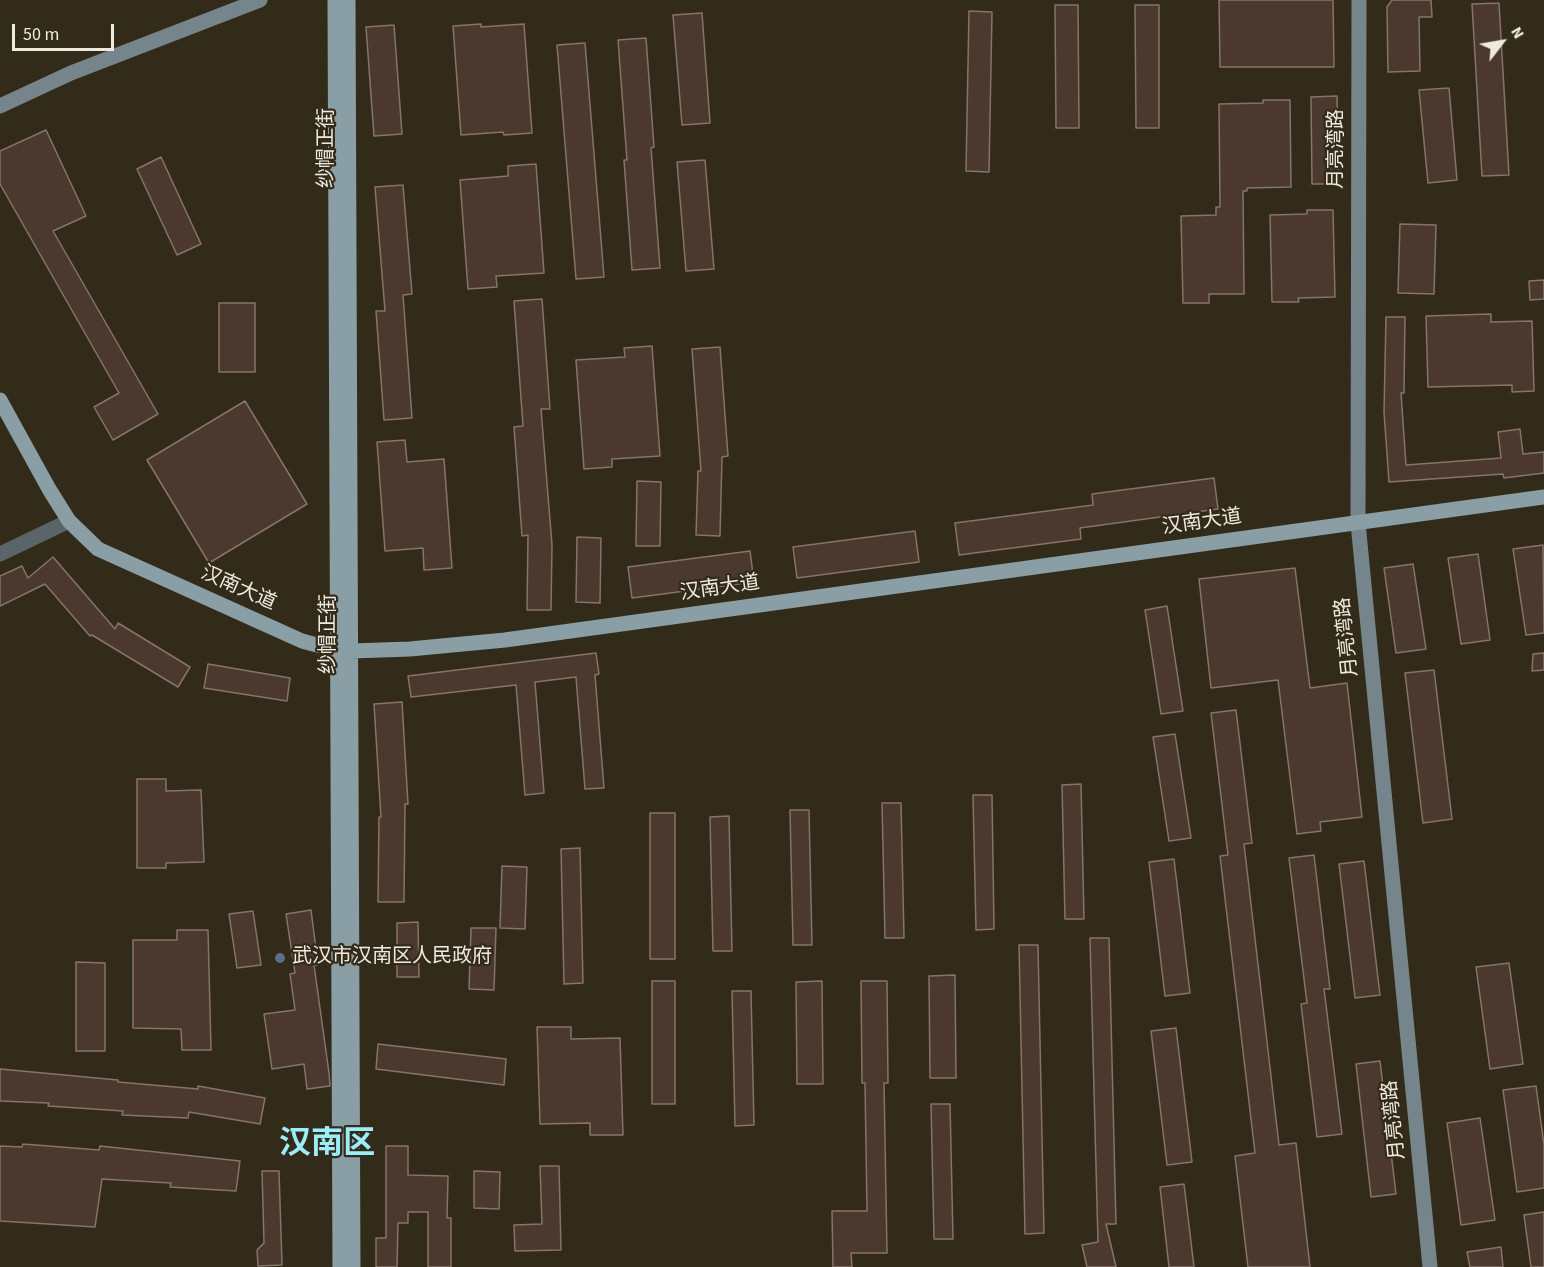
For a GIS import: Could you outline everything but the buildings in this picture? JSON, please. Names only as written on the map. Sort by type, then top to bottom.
[{"type":"main road","name":"纱帽正街","points":[[335,0],[353,1267]]},
{"type":"main road","name":"纱帽正街","points":[[340,1267],[348,0]]},
{"type":"main road","name":"汉南大道","points":[[0,400],[69,521],[98,549],[302,640],[344,650],[410,650],[517,638],[1544,497]]},
{"type":"street","points":[[0,106],[71,73],[260,0]]},
{"type":"street","name":"月亮湾路","points":[[1359,0],[1358,523],[1430,1267]]},
{"type":"street","points":[[0,554],[69,521]]},
{"type":"place","name":"武汉市汉南区人民政府","points":[[280,958]]},
{"type":"district","name":"汉南区","points":[[327,1146]]}]
